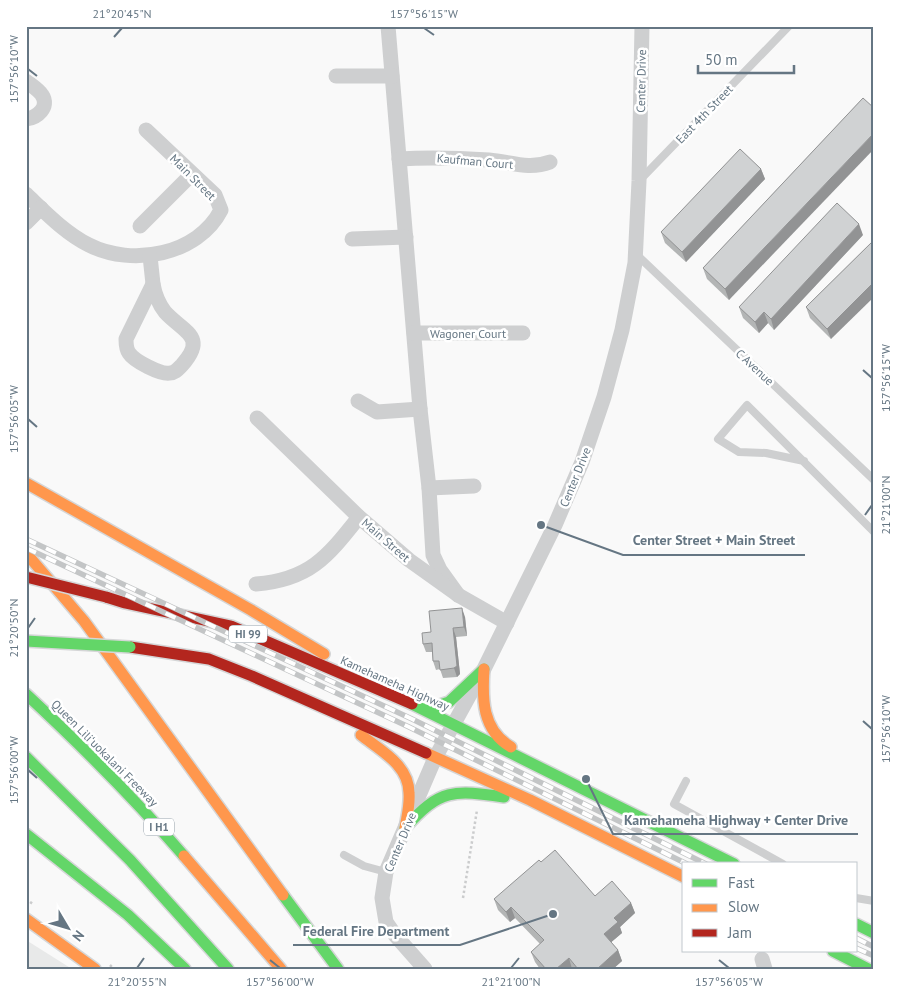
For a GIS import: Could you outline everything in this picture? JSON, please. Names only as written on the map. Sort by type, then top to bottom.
[{"type":"main road","points":[[26,483],[251,610],[384,692]]},
{"type":"main road","points":[[26,555],[37,563],[84,620],[224,816],[338,969]]},
{"type":"main road","name":"Kamehameha Highway","points":[[26,578],[125,603],[231,626],[412,704],[730,862]]},
{"type":"main road","points":[[26,641],[130,647],[209,659],[252,676],[530,800],[682,876]]},
{"type":"main road","points":[[412,704],[434,707],[449,702],[484,669]]},
{"type":"main road","points":[[484,669],[482,691],[487,718],[496,737],[540,768]]},
{"type":"main road","name":"Queen Liliʻuokalani Freeway","points":[[26,694],[67,732],[161,828],[281,969]]},
{"type":"main road","points":[[335,714],[395,761],[408,780],[409,796],[405,828]]},
{"type":"main road","points":[[26,757],[77,805],[134,864],[228,969]]},
{"type":"main road","points":[[405,828],[428,803],[446,795],[470,792],[530,800]]},
{"type":"main road","points":[[26,834],[96,888],[169,952],[185,969]]},
{"type":"main road","points":[[26,918],[94,969]]},
{"type":"main road","points":[[858,925],[874,933]]},
{"type":"main road","points":[[835,952],[868,969]]},
{"type":"street","points":[[388,26],[420,409],[429,488],[433,555],[440,570],[458,594]]},
{"type":"street","name":"Center Drive","points":[[425,969],[386,922],[382,898],[386,872],[435,758],[484,669],[555,525],[582,462],[604,397],[622,330],[635,254],[639,181],[642,26]]},
{"type":"street","points":[[336,76],[392,76]]},
{"type":"street","points":[[26,81],[42,95],[44,102],[39,114],[33,118],[26,119]]},
{"type":"street","name":"Main Street","points":[[26,194],[65,230],[89,245],[104,251],[131,256],[150,256],[189,243],[215,222],[221,210],[215,196],[146,130]]},
{"type":"street","name":"Kaufman Court","points":[[399,159],[440,157],[496,161],[527,167],[540,166],[550,162]]},
{"type":"street","points":[[140,226],[191,174]]},
{"type":"street","points":[[26,223],[41,208]]},
{"type":"street","points":[[352,239],[406,237]]},
{"type":"street","points":[[150,256],[157,300],[165,312],[190,335],[194,342],[194,349],[190,356],[179,368],[171,373],[159,372],[135,359],[129,353],[126,344],[126,339],[153,284]]},
{"type":"street","name":"Wagoner Court","points":[[414,333],[523,333]]},
{"type":"street","points":[[358,401],[377,412],[420,409]]},
{"type":"street","name":"Main Street","points":[[257,418],[359,517],[409,560],[458,594],[507,622]]},
{"type":"street","points":[[429,488],[474,486]]},
{"type":"street","points":[[256,584],[286,579],[313,567],[336,547],[359,517]]},
{"type":"lane","name":"East 4th Street","points":[[639,181],[790,26]]},
{"type":"lane","name":"C Avenue","points":[[635,254],[874,480]]},
{"type":"lane","points":[[804,461],[766,453],[739,452],[718,440],[748,406],[804,461],[874,532]]},
{"type":"lane","points":[[686,781],[674,804],[779,862]]},
{"type":"lane","points":[[344,855],[364,866],[386,872]]},
{"type":"lane","points":[[858,898],[874,901]]},
{"type":"path","points":[[463,898],[478,804]]},
{"type":"shaded area","points":[[26,940],[72,969],[26,969]]},
{"type":"building","points":[[863,98],[874,108],[874,133],[725,289],[703,268]]},
{"type":"building","points":[[740,149],[761,169],[682,252],[661,232]]},
{"type":"building","points":[[837,203],[859,224],[771,319],[764,312],[755,322],[739,307]]},
{"type":"building","points":[[874,240],[874,282],[827,329],[806,307]]},
{"type":"building","points":[[462,608],[464,627],[453,628],[457,666],[440,670],[439,661],[433,661],[432,643],[423,644],[422,633],[431,632],[429,611]]},
{"type":"building","points":[[555,850],[595,896],[612,881],[631,903],[614,918],[618,922],[604,934],[618,950],[597,969],[578,969],[569,958],[556,969],[546,969],[531,952],[544,940],[511,907],[506,912],[494,899],[539,860],[541,862]]},
{"type":"railway","points":[[26,539],[412,719],[702,862]]},
{"type":"railway","points":[[26,548],[409,727],[683,862]]},
{"type":"railway","points":[[858,939],[874,947]]},
{"type":"railway","points":[[858,949],[874,956]]},
{"type":"traffic: fast","points":[[26,641],[130,647]]},
{"type":"traffic: fast","points":[[416,705],[434,707],[449,702],[484,669]]},
{"type":"traffic: fast","points":[[26,694],[107,773],[184,856]]},
{"type":"traffic: fast","points":[[412,704],[730,862]]},
{"type":"traffic: fast","points":[[26,757],[130,860],[228,969]]},
{"type":"traffic: fast","points":[[405,828],[428,805],[449,795],[472,793],[504,797]]},
{"type":"traffic: fast","points":[[26,834],[128,915],[185,969]]},
{"type":"traffic: fast","points":[[283,895],[338,969]]},
{"type":"traffic: fast","points":[[858,925],[874,933]]},
{"type":"traffic: fast","points":[[835,952],[868,969]]},
{"type":"traffic: slow","points":[[26,483],[251,610],[324,654]]},
{"type":"traffic: slow","points":[[26,553],[84,621],[283,895]]},
{"type":"traffic: slow","points":[[484,669],[484,702],[489,723],[501,740],[511,747]]},
{"type":"traffic: slow","points":[[361,735],[392,759],[404,774],[408,783],[409,797],[405,828]]},
{"type":"traffic: slow","points":[[426,753],[530,800],[682,876]]},
{"type":"traffic: slow","points":[[184,856],[281,969]]},
{"type":"traffic: slow","points":[[26,919],[95,969]]},
{"type":"traffic: jam","points":[[26,577],[106,597]]},
{"type":"traffic: jam","points":[[106,597],[125,603],[231,626],[412,704]]},
{"type":"traffic: jam","points":[[130,647],[209,659],[426,753]]},
{"type":"place","name":"Center Street + Main Street","points":[[541,525]]},
{"type":"place","name":"Kamehameha Highway + Center Drive","points":[[586,779]]},
{"type":"place","name":"Federal Fire Department","points":[[553,914]]}]
